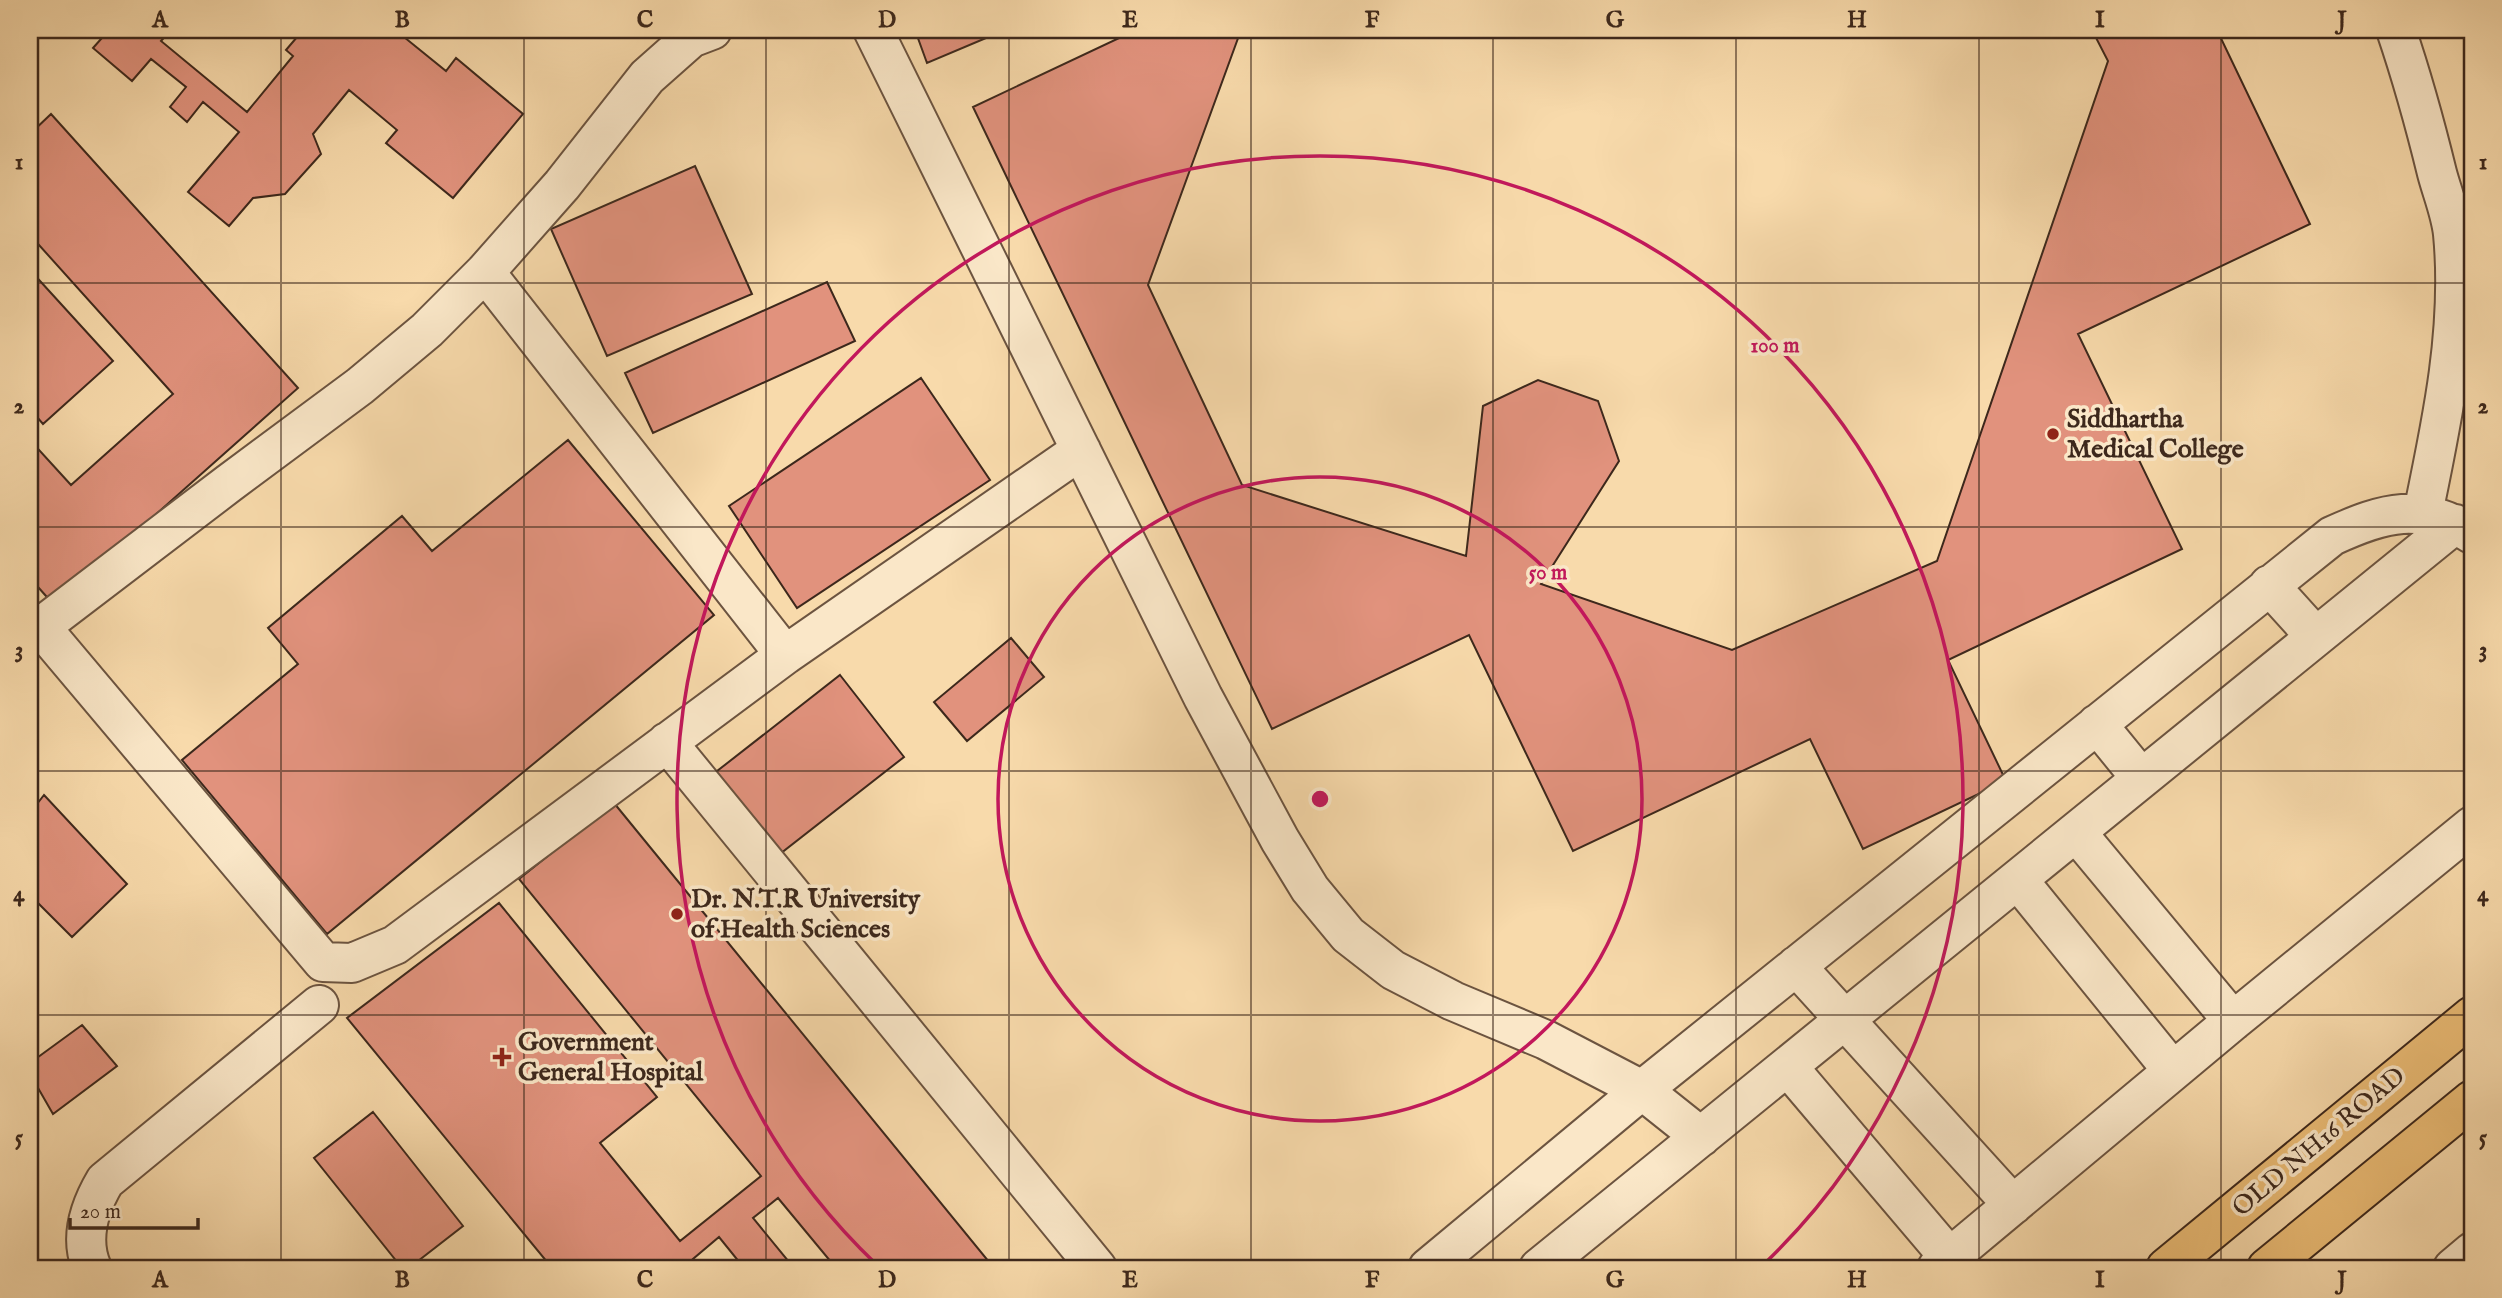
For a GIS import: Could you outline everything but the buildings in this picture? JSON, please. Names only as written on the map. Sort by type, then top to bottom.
[{"type":"main road","name":"OLD NH16 ROAD","points":[[2166,1268],[2472,1016]]},
{"type":"main road","points":[[2267,1268],[2472,1100]]},
{"type":"street","points":[[712,30],[691,38],[647,77],[562,185],[485,272],[427,330],[360,386],[35,631],[323,962],[352,963],[395,945],[785,655],[1081,450]]},
{"type":"street","points":[[873,30],[1203,697],[1310,889],[1348,935],[1393,970],[1452,1001],[1546,1040],[1642,1090],[1701,1137]]},
{"type":"street","points":[[2396,30],[2412,75],[2453,233],[2454,297],[2442,423],[2450,524]]},
{"type":"street","points":[[485,272],[785,655]]},
{"type":"street","points":[[1428,1268],[1642,1090],[2332,536],[2359,524],[2392,515],[2450,524]]},
{"type":"street","points":[[1539,1268],[2316,637],[2450,524]]},
{"type":"street","points":[[2269,585],[2316,637]]},
{"type":"street","points":[[2096,724],[2141,778]]},
{"type":"street","points":[[667,742],[1097,1268]]},
{"type":"street","points":[[1788,1067],[1944,1263],[2233,1021],[2472,826]]},
{"type":"street","points":[[2076,832],[2233,1021]]},
{"type":"street","points":[[2018,880],[2173,1071]]},
{"type":"street","points":[[1796,966],[2013,1205]]},
{"type":"street","points":[[92,1268],[88,1259],[86,1232],[91,1203],[105,1181],[319,1005]]},
{"type":"street","points":[[2453,1268],[2472,1252]]},
{"type":"place","name":"Siddhartha Medical College","points":[[2053,434]]},
{"type":"place","name":"Dr. N.T.R University of Health Sciences","points":[[677,914]]},
{"type":"place","name":"Government General Hospital","points":[[502,1057]]}]
